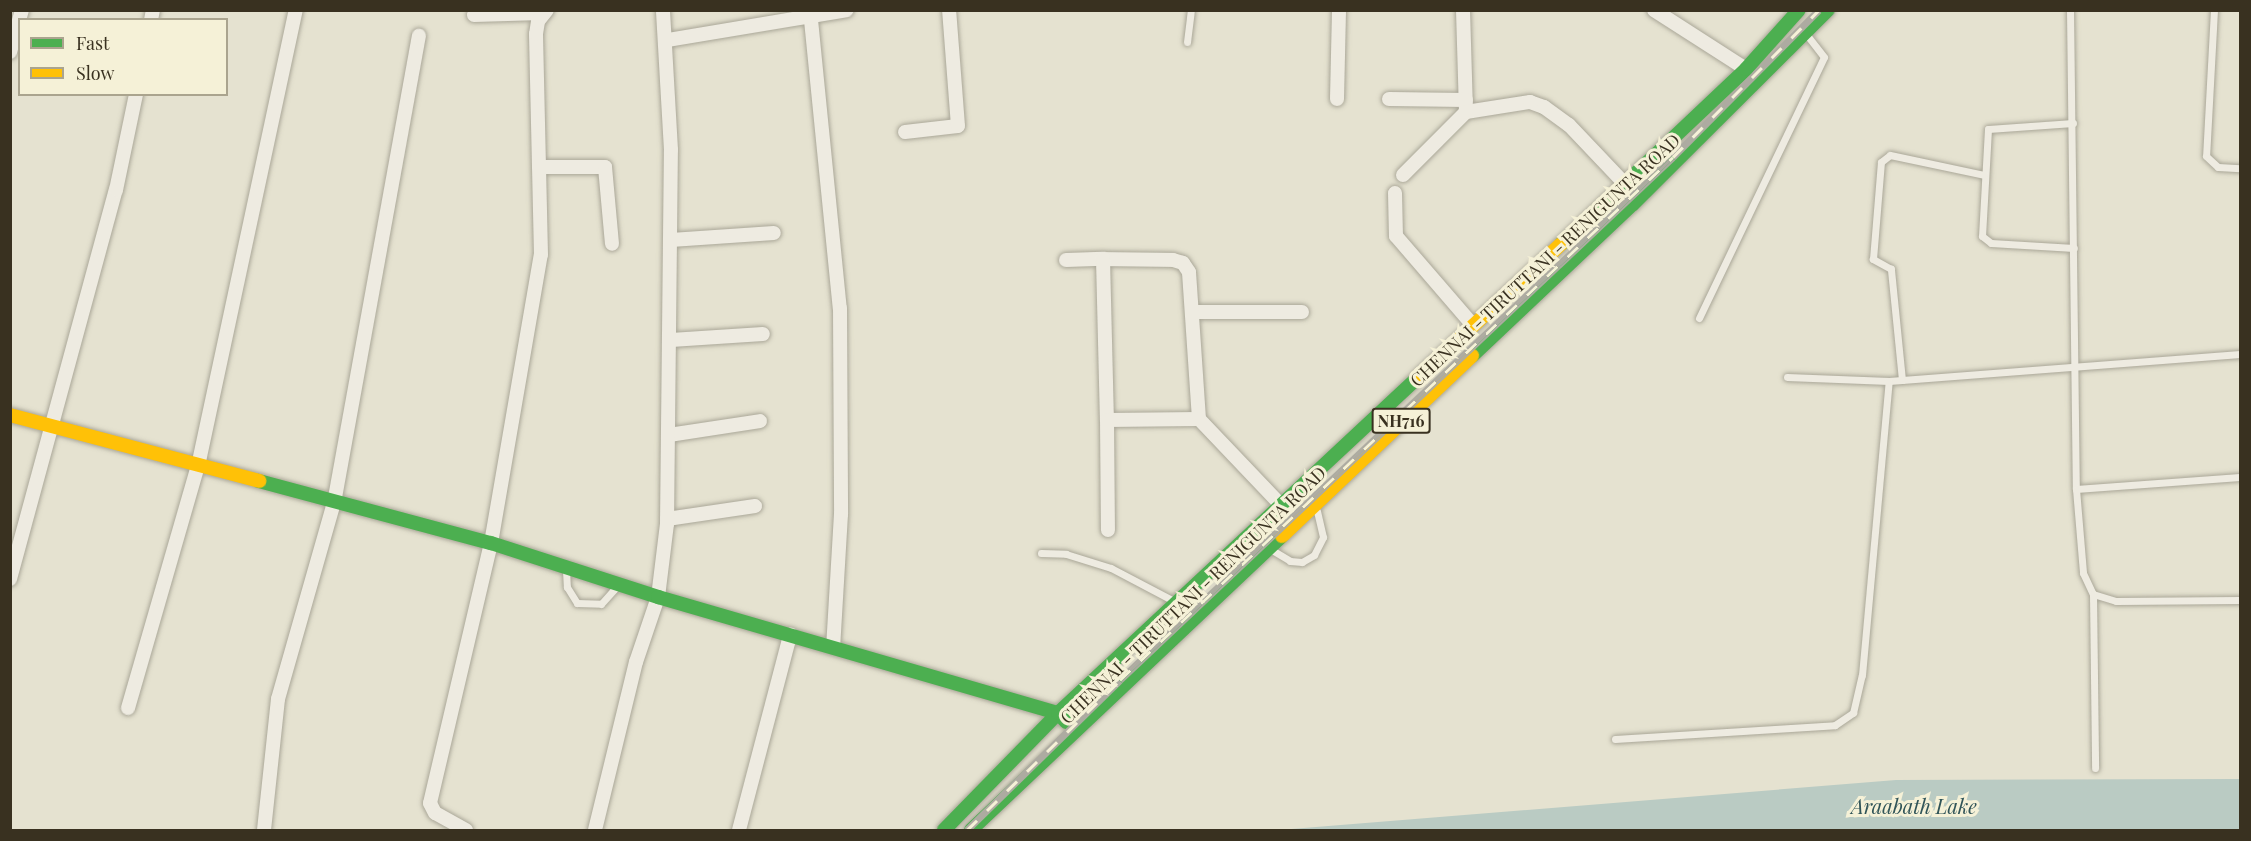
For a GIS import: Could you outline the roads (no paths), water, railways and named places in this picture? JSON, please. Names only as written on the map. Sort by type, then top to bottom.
[{"type":"main road","name":"CHENNAI - TIRUTTANI - RENIGUNTA ROAD","points":[[944,831],[1058,713],[1472,324],[1625,184],[1746,69],[1799,10]]},
{"type":"main road","name":"CHENNAI - TIRUTTANI - RENIGUNTA ROAD","points":[[971,831],[1649,188],[1828,10]]},
{"type":"main road","points":[[10,415],[491,543],[658,597],[1058,713],[1075,731]]},
{"type":"street","points":[[128,708],[198,466],[296,10]]},
{"type":"street","points":[[595,831],[636,662],[658,597],[667,519],[671,240],[668,40],[663,10]]},
{"type":"street","points":[[668,40],[810,13],[848,10]]},
{"type":"street","points":[[905,132],[958,126],[949,10]]},
{"type":"street","points":[[1337,99],[1339,10]]},
{"type":"street","points":[[1403,175],[1466,106],[1463,10]]},
{"type":"street","points":[[1654,10],[1746,69]]},
{"type":"street","points":[[466,831],[435,813],[430,804],[491,543],[541,255],[537,34],[545,12],[474,15]]},
{"type":"street","points":[[810,13],[840,308],[842,503],[833,648]]},
{"type":"street","points":[[10,52],[18,24]]},
{"type":"street","points":[[264,831],[278,699],[334,503],[418,36]]},
{"type":"street","points":[[10,579],[116,190],[136,96]]},
{"type":"street","points":[[1389,99],[1466,106],[1518,102],[1544,107],[1569,125],[1625,184]]},
{"type":"street","points":[[540,167],[605,167],[612,244]]},
{"type":"street","points":[[1395,193],[1396,236],[1472,324]]},
{"type":"street","points":[[671,240],[774,233]]},
{"type":"street","points":[[1066,260],[1173,260],[1183,263],[1189,272],[1194,312],[1198,420],[1280,504]]},
{"type":"street","points":[[1104,260],[1108,530]]},
{"type":"street","points":[[1194,312],[1302,312]]},
{"type":"street","points":[[671,340],[763,334]]},
{"type":"street","points":[[1107,420],[1198,420]]},
{"type":"street","points":[[669,435],[760,421]]},
{"type":"street","points":[[667,519],[755,506]]},
{"type":"street","points":[[739,831],[790,635]]},
{"type":"lane","points":[[1187,42],[1191,10]]},
{"type":"lane","points":[[2070,10],[2076,489],[2083,573],[2093,594],[2095,768]]},
{"type":"lane","points":[[2214,10],[2206,156],[2218,167],[2241,168]]},
{"type":"lane","points":[[1699,318],[1824,57],[1806,33]]},
{"type":"lane","points":[[2073,123],[1992,127],[1986,134],[1982,236],[1986,242],[2074,248]]},
{"type":"lane","points":[[1902,380],[1891,270],[1873,259],[1881,162],[1890,155],[1984,175]]},
{"type":"lane","points":[[1787,377],[1889,381],[2241,354]]},
{"type":"lane","points":[[1615,739],[1835,725],[1853,713],[1862,675],[1889,381]]},
{"type":"lane","points":[[2076,489],[2241,477]]},
{"type":"lane","points":[[1268,548],[1290,561],[1302,562],[1314,555],[1323,537],[1315,503]]},
{"type":"lane","points":[[1041,553],[1066,554],[1111,568],[1176,603]]},
{"type":"lane","points":[[566,567],[567,587],[577,603],[601,604],[618,584]]},
{"type":"lane","points":[[2093,594],[2116,601],[2241,600]]},
{"type":"water","name":"Araabath Lake","points":[[2240,779],[2240,830],[1279,830],[1896,780]]},
{"type":"railway","points":[[967,830],[1120,680],[1673,157],[1819,10]]}]
